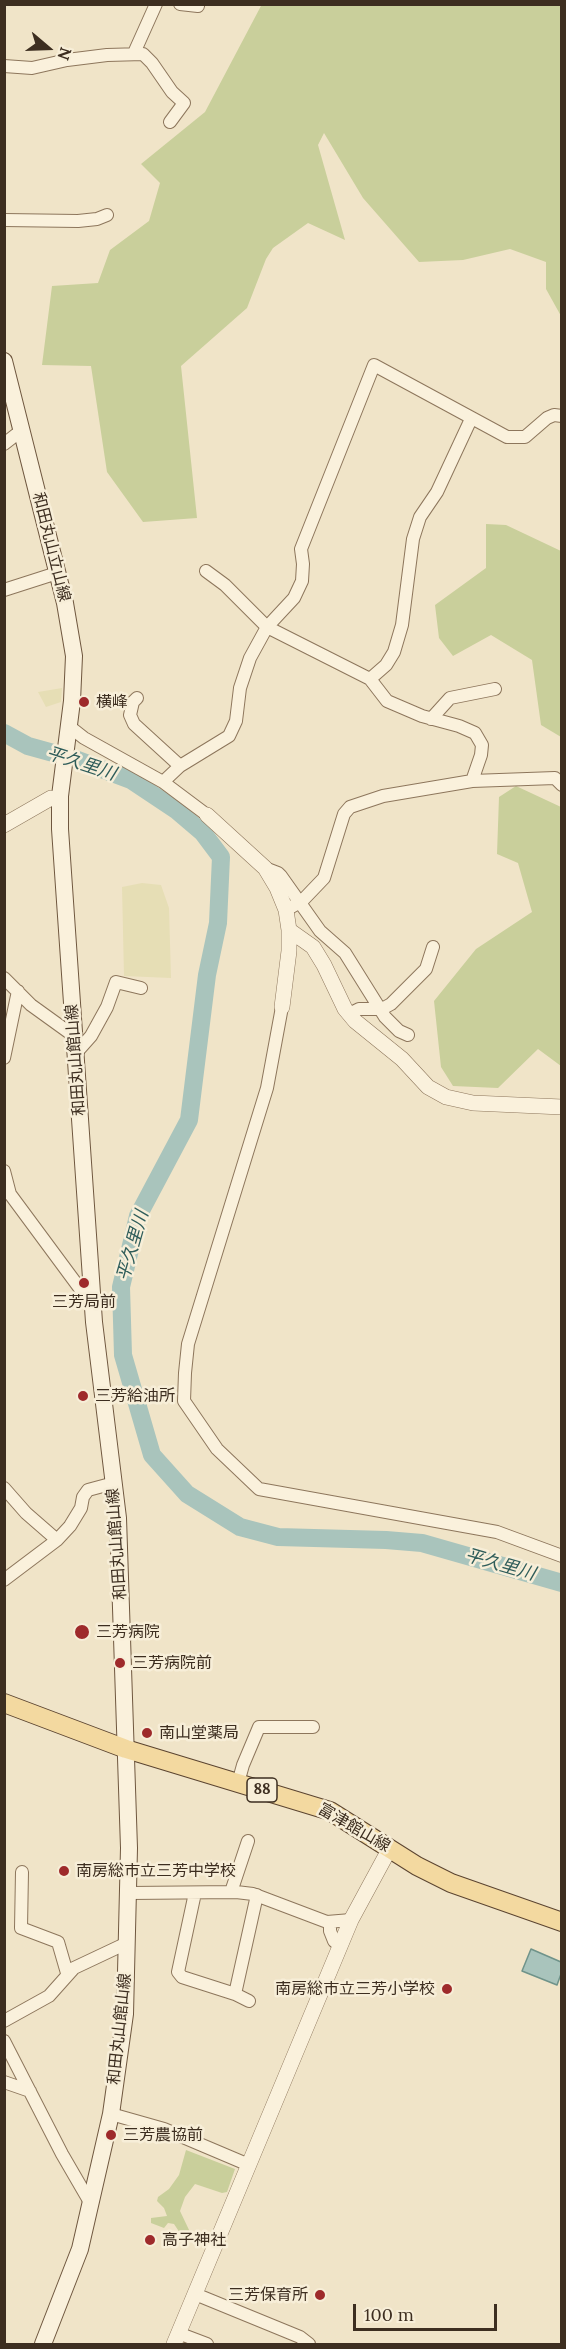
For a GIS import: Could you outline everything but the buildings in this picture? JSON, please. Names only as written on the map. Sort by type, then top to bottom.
[{"type":"main road","name":"和田丸山立山線","points":[[4,361],[57,573],[74,656],[69,731]]},
{"type":"main road","name":"和田丸山館山線","points":[[43,2344],[74,2268],[111,2114],[125,2014],[130,1893],[120,1563],[114,1483],[94,1322],[60,798],[69,731]]},
{"type":"main road","name":"富津館山線","points":[[4,1703],[126,1749],[330,1811],[451,1883],[561,1922]]},
{"type":"street","points":[[134,53],[156,4]]},
{"type":"street","points":[[180,4],[198,6]]},
{"type":"street","points":[[4,66],[32,68],[68,60],[143,54],[172,92],[184,103],[170,122]]},
{"type":"street","points":[[4,220],[78,221],[97,219],[106,215]]},
{"type":"street","points":[[163,782],[180,766],[229,736],[236,721],[240,688],[250,658],[267,627],[294,598],[302,581],[301,549],[374,366],[507,437],[525,437],[547,418],[554,415],[561,416]]},
{"type":"street","points":[[370,679],[386,665],[402,626],[413,539],[420,517],[442,482],[471,419]]},
{"type":"street","points":[[4,444],[22,430]]},
{"type":"street","points":[[206,572],[225,585],[267,627],[370,679],[387,701],[431,719],[459,726],[475,734],[482,745],[472,781]]},
{"type":"street","points":[[4,590],[57,573]]},
{"type":"street","points":[[431,719],[450,698],[495,690]]},
{"type":"street","points":[[137,698],[133,702],[130,715],[134,724],[180,766]]},
{"type":"street","points":[[69,731],[163,782],[207,815],[265,868],[286,910],[290,930],[282,1007],[267,1088],[188,1344],[184,1401],[217,1449],[259,1489],[497,1532],[561,1556]]},
{"type":"street","points":[[286,910],[300,903],[324,878],[344,814],[350,807],[383,796],[472,781],[559,780]]},
{"type":"street","points":[[4,825],[51,798],[60,798]]},
{"type":"street","points":[[265,868],[278,873],[320,931],[345,953],[385,1017],[399,1031],[408,1035]]},
{"type":"street","points":[[290,930],[313,947],[355,1021],[402,1059],[428,1087],[446,1097],[473,1103],[561,1107]]},
{"type":"street","points":[[349,1014],[359,1009],[382,1009],[391,1004],[426,969],[433,947]]},
{"type":"street","points":[[4,978],[31,1005],[74,1036]]},
{"type":"street","points":[[75,1054],[91,1036],[107,1007],[116,982],[141,988]]},
{"type":"street","points":[[4,1058],[14,1021],[18,992]]},
{"type":"street","points":[[4,1171],[7,1193],[81,1290],[94,1296]]},
{"type":"street","points":[[4,1580],[57,1540],[70,1526],[81,1508],[82,1497],[88,1490],[114,1483]]},
{"type":"street","points":[[4,1488],[26,1513],[57,1540]]},
{"type":"street","points":[[238,1782],[259,1727],[313,1727]]},
{"type":"street","points":[[231,1892],[248,1841]]},
{"type":"street","points":[[207,2344],[176,2339],[351,1920],[390,1848]]},
{"type":"street","points":[[22,1872],[21,1928],[58,1942],[67,1973]]},
{"type":"street","points":[[130,1893],[231,1892],[257,1895],[330,1922],[351,1920]]},
{"type":"street","points":[[195,1893],[178,1972],[182,1977],[235,1994],[249,2001]]},
{"type":"street","points":[[235,1994],[257,1895]]},
{"type":"street","points":[[330,1922],[330,1931],[334,1941],[340,1946]]},
{"type":"street","points":[[4,2021],[49,1996],[67,1973],[128,1943]]},
{"type":"street","points":[[4,2041],[62,2154],[91,2204]]},
{"type":"street","points":[[4,2082],[30,2091]]},
{"type":"street","points":[[111,2114],[164,2129],[249,2165]]},
{"type":"street","points":[[195,2294],[300,2337],[309,2344]]},
{"type":"shaded area","points":[[62,688],[61,702],[46,707],[38,692]]},
{"type":"shaded area","points":[[142,883],[161,885],[169,908],[171,978],[124,976],[122,887]]},
{"type":"green space","points":[[262,4],[561,5],[561,316],[546,289],[546,262],[510,249],[463,260],[419,262],[363,198],[324,133],[318,145],[345,240],[308,223],[273,248],[266,259],[247,308],[181,366],[197,518],[143,522],[107,472],[91,366],[42,365],[52,286],[98,283],[110,250],[149,221],[160,183],[141,164],[205,112]]},
{"type":"green space","points":[[486,524],[506,525],[561,551],[561,737],[541,725],[532,660],[491,635],[453,656],[439,638],[435,605],[486,568]]},
{"type":"green space","points":[[516,786],[561,807],[561,1066],[538,1049],[498,1088],[453,1086],[441,1067],[434,1001],[476,949],[532,912],[518,863],[497,854],[499,797]]},
{"type":"green space","points":[[186,2150],[235,2169],[227,2192],[222,2193],[195,2184],[185,2197],[180,2211],[190,2232],[188,2248],[182,2244],[180,2233],[174,2224],[168,2223],[164,2228],[151,2223],[151,2218],[167,2216],[164,2208],[157,2201],[158,2197],[169,2189],[179,2175]]},
{"type":"water","points":[[531,1949],[561,1962],[561,1974],[557,1985],[522,1971]]},
{"type":"waterway","name":"平久里川","points":[[4,733],[28,746],[75,759],[131,780],[176,810],[203,833],[221,857],[218,923],[207,975],[189,1120],[138,1216],[121,1287],[123,1355],[152,1455],[187,1494],[240,1527],[278,1537],[422,1543],[562,1583]]},
{"type":"place","name":"横峰","points":[[84,702]]},
{"type":"place","name":"三芳局前","points":[[84,1283]]},
{"type":"place","name":"三芳給油所","points":[[83,1396]]},
{"type":"place","name":"三芳病院","points":[[82,1632]]},
{"type":"place","name":"三芳病院前","points":[[120,1663]]},
{"type":"place","name":"南山堂薬局","points":[[147,1733]]},
{"type":"place","name":"南房総市立三芳中学校","points":[[64,1871]]},
{"type":"place","name":"南房総市立三芳小学校","points":[[447,1989]]},
{"type":"place","name":"三芳農協前","points":[[111,2135]]},
{"type":"place","name":"高子神社","points":[[150,2240]]},
{"type":"place","name":"三芳保育所","points":[[320,2295]]}]
